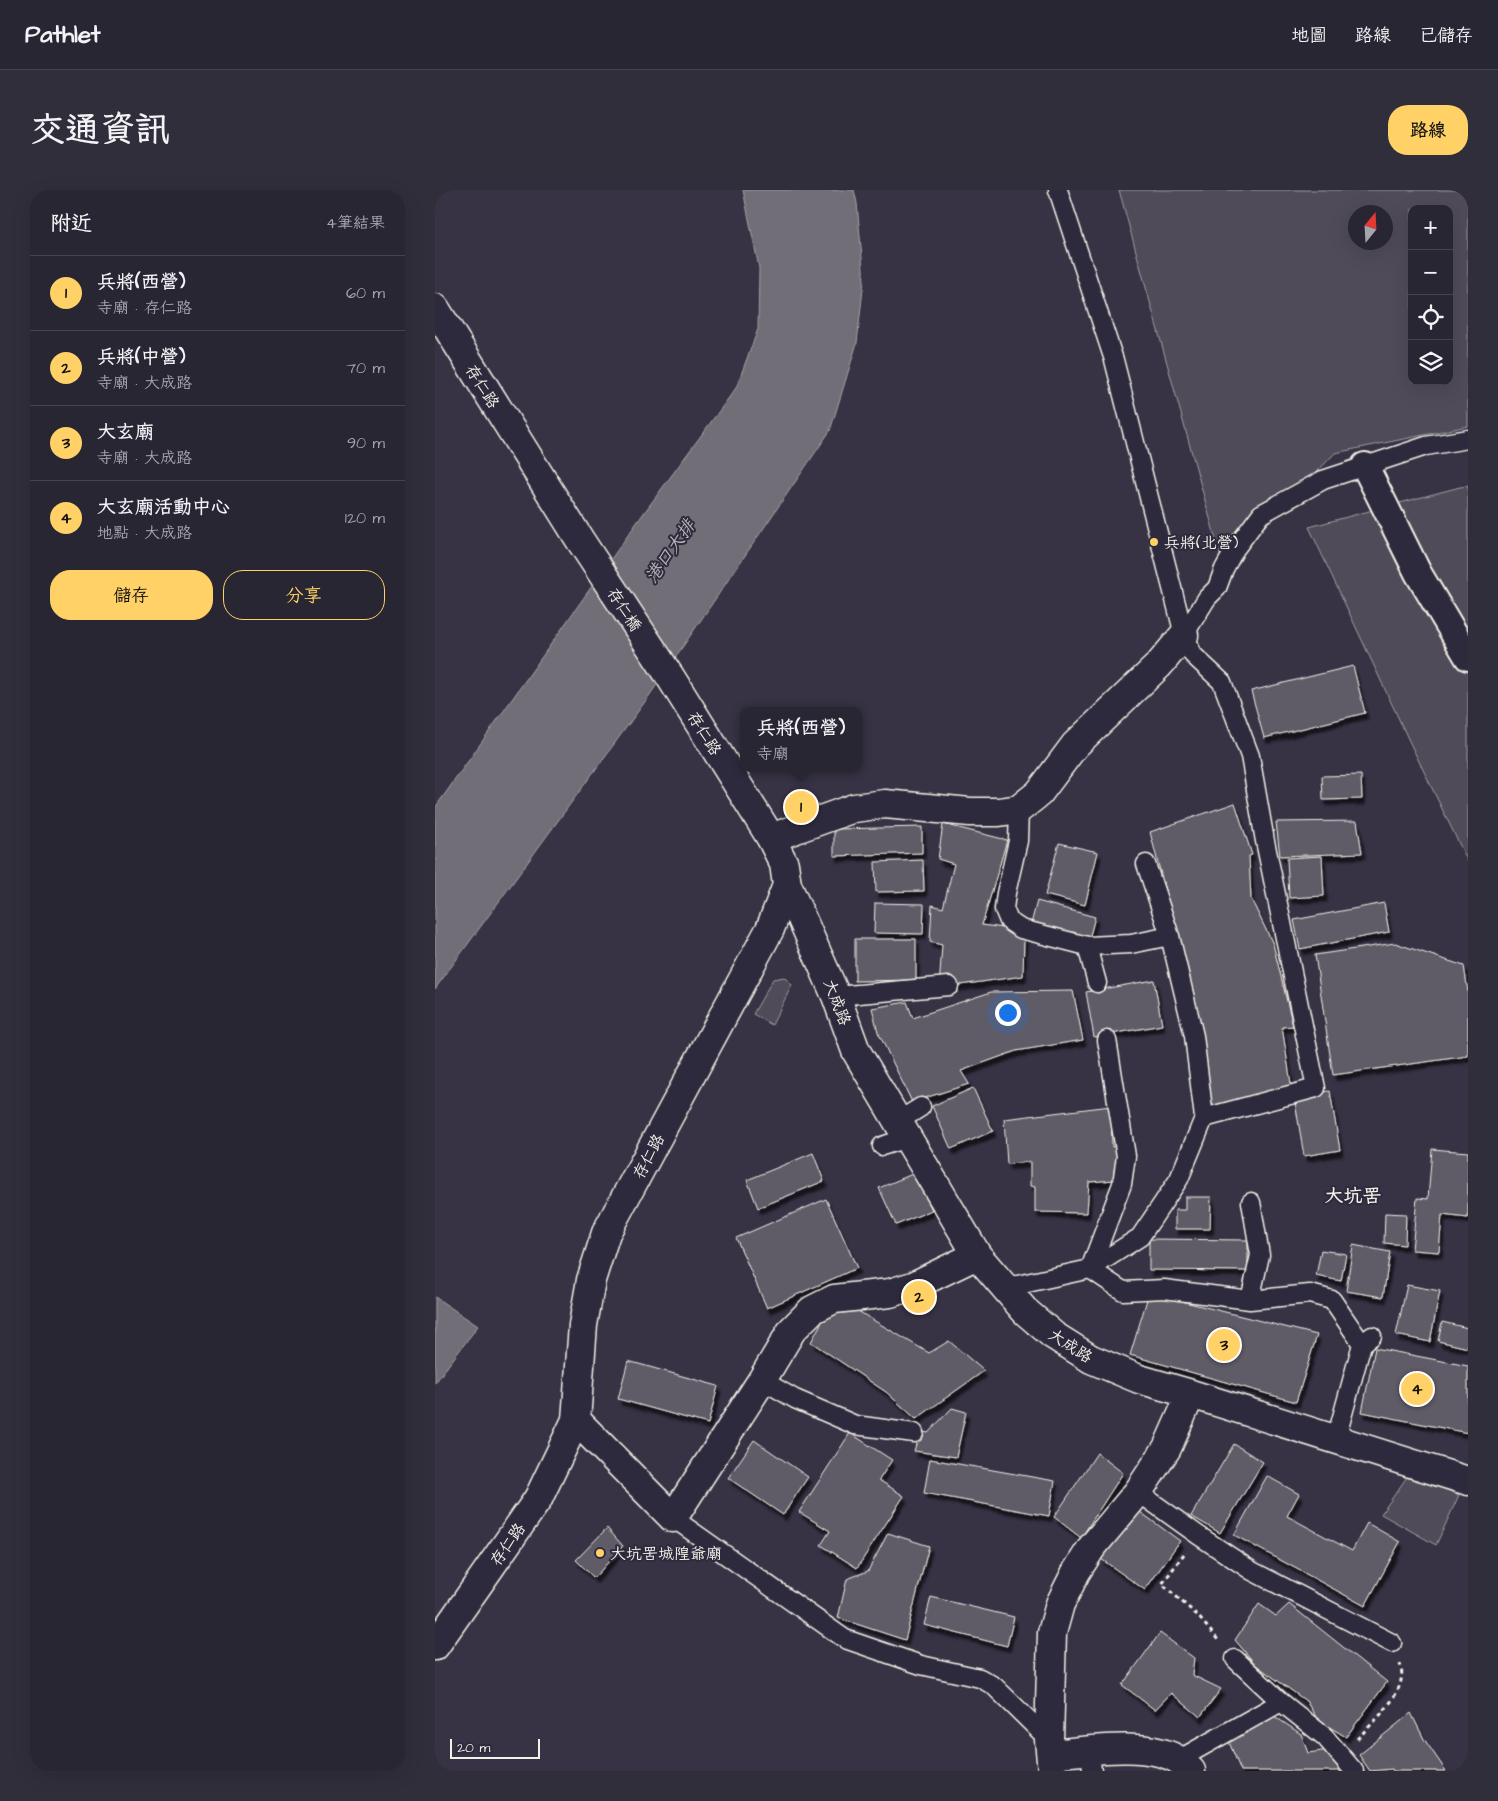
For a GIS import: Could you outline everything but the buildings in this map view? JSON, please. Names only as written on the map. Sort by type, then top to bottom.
[{"type":"street","name":"存仁路","points":[[435,308],[580,540]]},
{"type":"street","points":[[1365,466],[1418,573],[1468,657]]},
{"type":"street","name":"存仁橋","points":[[580,540],[671,678]]},
{"type":"street","points":[[771,838],[854,808],[885,804],[970,812],[999,812],[1019,809],[1039,793],[1075,744],[1159,665],[1184,635]]},
{"type":"street","name":"存仁路","points":[[435,1646],[538,1499],[576,1420],[583,1325],[591,1280],[606,1233],[770,929],[787,885],[784,864],[771,838],[671,678]]},
{"type":"street","name":"大成路","points":[[787,885],[836,996],[856,1051],[977,1255],[1025,1311],[1053,1335],[1091,1360],[1139,1379],[1468,1481]]},
{"type":"street","points":[[576,1420],[673,1518],[792,1330],[812,1310],[833,1299],[890,1293],[913,1286],[977,1255]]},
{"type":"street","points":[[1185,1765],[1161,1754],[1140,1749],[1117,1749],[1091,1761],[1051,1755],[1052,1633],[1060,1604],[1075,1572],[1091,1547],[1138,1492],[1167,1448],[1191,1394]]},
{"type":"lane","points":[[1057,190],[1114,360],[1184,635],[1193,655],[1222,682],[1250,756],[1265,841],[1316,1088],[1204,1118]]},
{"type":"lane","points":[[1184,635],[1207,598],[1217,588],[1235,548],[1261,514],[1323,480],[1426,446],[1468,439]]},
{"type":"lane","points":[[1019,809],[1018,842],[1004,909],[1009,921],[1021,929],[1087,946],[1131,944],[1170,936]]},
{"type":"lane","points":[[1004,1288],[1090,1269],[1140,1237],[1179,1179],[1204,1118],[1194,1036],[1170,936],[1146,864]]},
{"type":"lane","points":[[1087,946],[1097,983]]},
{"type":"lane","points":[[836,996],[949,986]]},
{"type":"lane","points":[[1090,1269],[1120,1191],[1126,1156],[1107,1040]]},
{"type":"lane","points":[[882,1146],[902,1130],[921,1107]]},
{"type":"lane","points":[[1250,1300],[1260,1256],[1251,1202]]},
{"type":"lane","points":[[1090,1269],[1123,1291],[1165,1289],[1250,1300],[1310,1294],[1332,1300],[1367,1340],[1336,1439]]},
{"type":"lane","points":[[762,1380],[795,1399],[855,1425],[914,1433]]},
{"type":"lane","points":[[1138,1492],[1252,1571],[1393,1643]]},
{"type":"lane","points":[[673,1518],[845,1640],[921,1665],[980,1678],[994,1686],[1051,1755]]},
{"type":"lane","points":[[1235,1659],[1281,1702],[1325,1737],[1354,1771]]},
{"type":"lane","points":[[1185,1765],[1281,1702]]},
{"type":"path","points":[[1198,1535],[1161,1584],[1197,1615],[1235,1659]]},
{"type":"path","points":[[1342,1756],[1396,1697],[1403,1670],[1393,1643]]},
{"type":"shaded area","points":[[1119,190],[1468,190],[1468,426],[1335,453],[1224,569]]},
{"type":"shaded area","points":[[1468,486],[1468,862],[1309,527]]},
{"type":"shaded area","points":[[784,977],[792,985],[772,1025],[753,1014],[773,979]]},
{"type":"shaded area","points":[[1409,1474],[1459,1495],[1436,1545],[1381,1514]]},
{"type":"water","name":"港口大排","points":[[743,190],[854,190],[857,203],[864,280],[857,343],[830,431],[647,699],[435,989],[435,808],[638,521],[736,388],[758,329],[759,268]]},
{"type":"water","points":[[435,1297],[478,1326],[435,1383]]},
{"type":"place","name":"兵將(北營)","points":[[1154,542]]},
{"type":"place","name":"兵將(西營)","points":[[801,807]]},
{"type":"place","name":"兵將(中營)","points":[[919,1297]]},
{"type":"place","name":"大玄廟","points":[[1224,1345]]},
{"type":"place","name":"大玄廟活動中心","points":[[1417,1389]]},
{"type":"place","name":"大坑罟城隍爺廟","points":[[600,1553]]},
{"type":"district","name":"大坑罟","points":[[1353,1195]]}]
